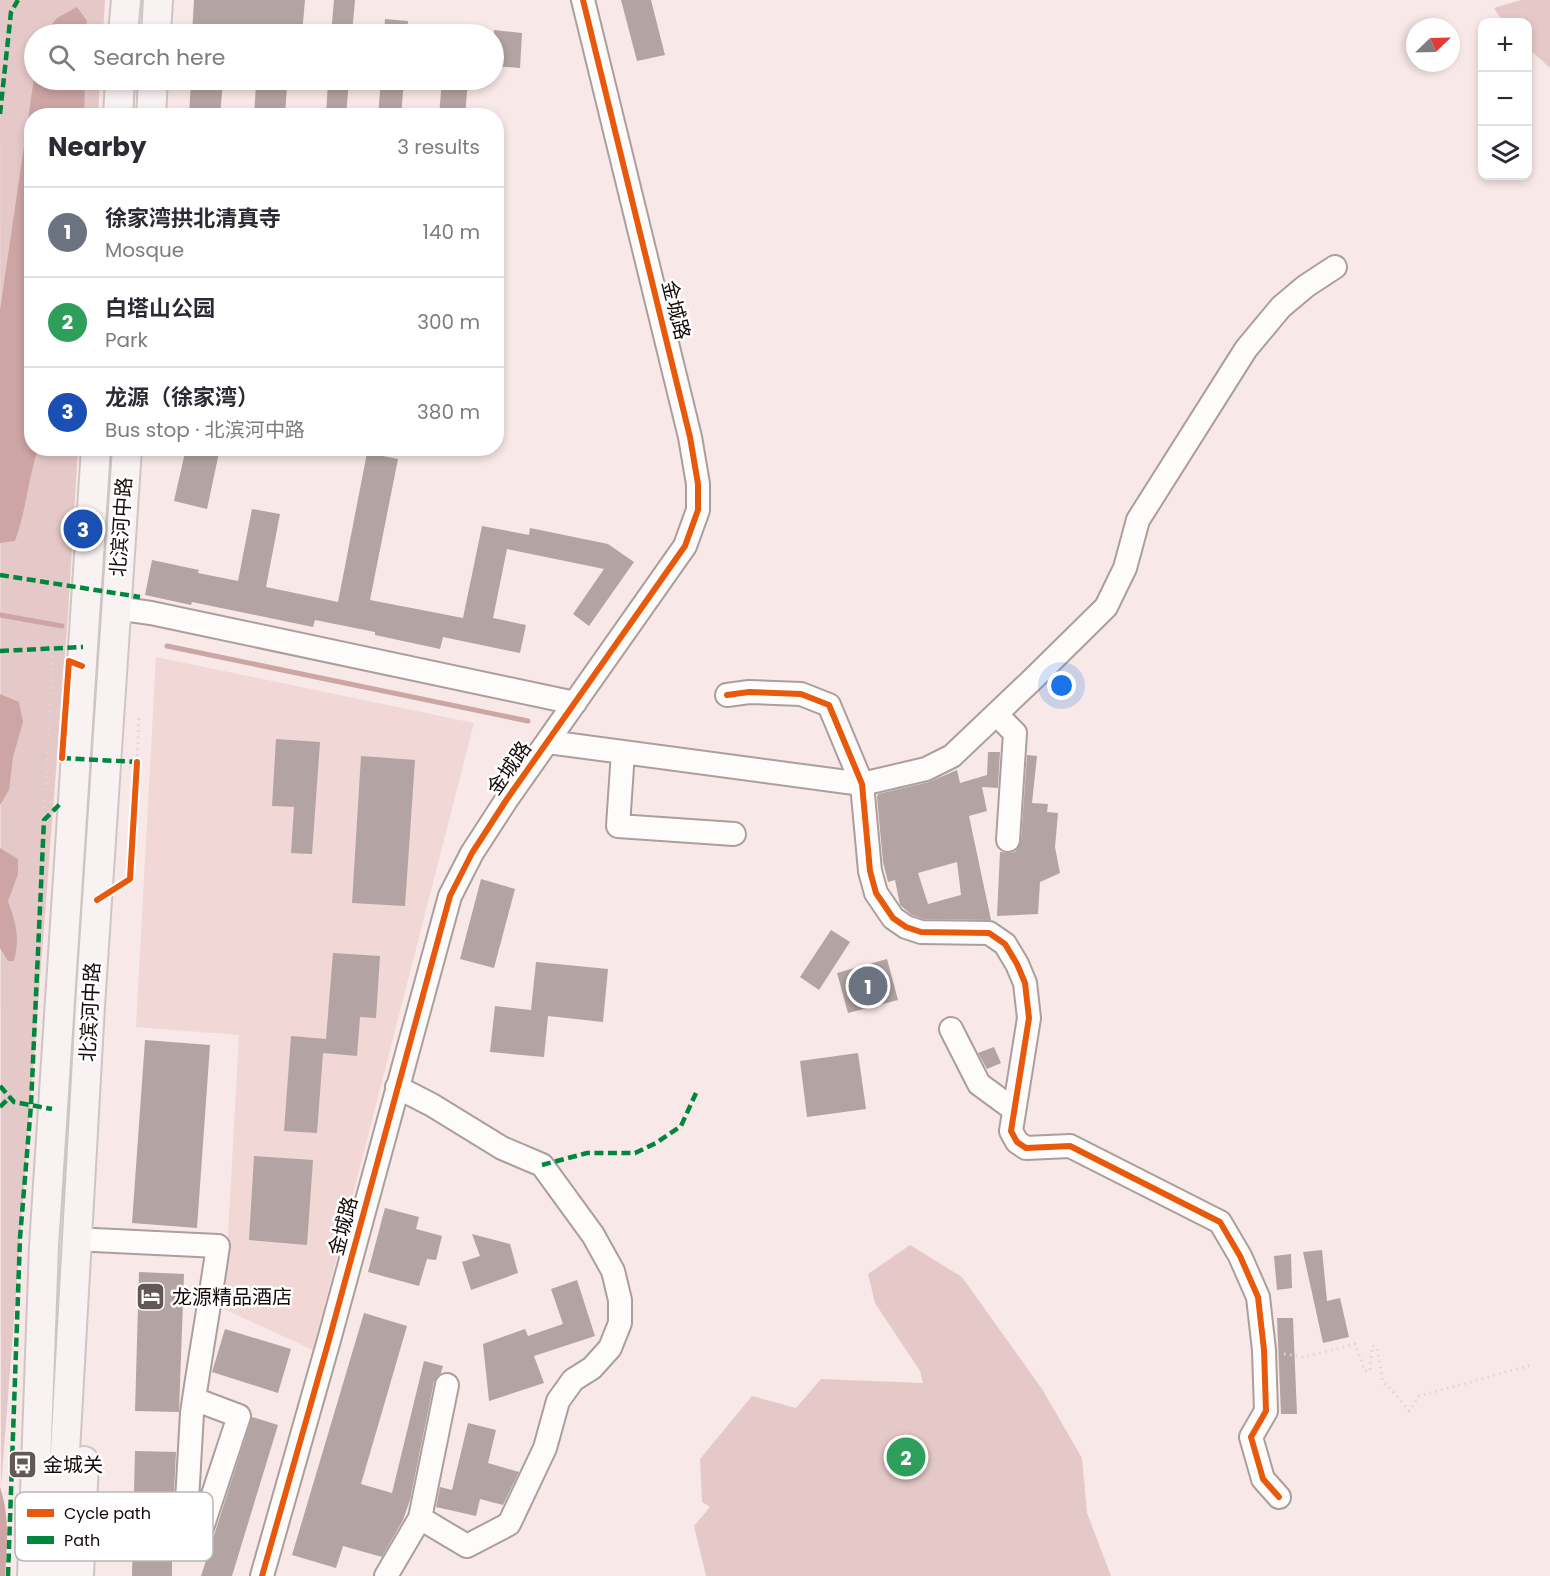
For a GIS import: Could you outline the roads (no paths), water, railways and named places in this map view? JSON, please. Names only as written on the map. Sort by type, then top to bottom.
[{"type":"main road","points":[[124,24],[126,0]]},
{"type":"main road","points":[[157,24],[158,0]]},
{"type":"main road","points":[[118,108],[119,90]]},
{"type":"main road","points":[[151,108],[152,90]]},
{"type":"main road","name":"北滨河中路","points":[[35,1492],[44,1246],[95,456]]},
{"type":"main road","name":"北滨河中路","points":[[63,1492],[90,1006],[126,456]]},
{"type":"main road","points":[[83,1492],[94,1240],[90,1006]]},
{"type":"main road","name":"北滨河中路","points":[[32,1576],[33,1561]]},
{"type":"main road","name":"北滨河中路","points":[[58,1576],[59,1561]]},
{"type":"main road","points":[[79,1576],[80,1561]]},
{"type":"street","name":"金城路","points":[[262,1576],[450,896],[471,854],[685,546],[698,510],[698,484],[690,437],[583,0]]},
{"type":"street","points":[[548,742],[862,784],[926,769],[952,756],[1106,607],[1125,568],[1138,520],[1246,349],[1281,307],[1306,286],[1335,267]]},
{"type":"street","points":[[115,608],[151,613],[575,703]]},
{"type":"street","points":[[727,695],[749,692],[801,694],[829,705],[862,784],[870,870],[876,893],[893,918],[906,927],[921,932],[989,933],[1005,944],[1026,983],[1029,1018],[1013,1109],[1011,1131],[1017,1142],[1026,1148],[1070,1146],[1220,1221],[1240,1256],[1258,1297],[1264,1350],[1266,1411],[1251,1437],[1263,1479],[1280,1497]]},
{"type":"street","points":[[996,714],[1015,734],[1008,840]]},
{"type":"street","points":[[623,752],[618,826],[734,834]]},
{"type":"street","points":[[951,1029],[979,1084],[1013,1109]]},
{"type":"street","points":[[397,1087],[502,1148],[542,1165],[593,1235],[613,1271],[620,1300],[620,1323],[610,1347],[592,1368],[573,1380],[558,1401],[544,1448],[509,1524],[467,1546],[420,1518]]},
{"type":"street","points":[[94,1240],[218,1246],[194,1399],[188,1492]]},
{"type":"street","points":[[386,1576],[420,1518],[447,1385]]},
{"type":"street","points":[[194,1399],[239,1416],[213,1495]]},
{"type":"waterway","points":[[0,615],[62,626]]},
{"type":"waterway","points":[[167,646],[528,721]]},
{"type":"place","name":"龙源（徐家湾）","points":[[83,529]]},
{"type":"place","name":"徐家湾拱北清真寺","points":[[868,986]]},
{"type":"place","name":"龙源精品酒店","points":[[151,1297]]},
{"type":"place","name":"白塔山公园","points":[[906,1457]]},
{"type":"place","name":"金城关","points":[[22,1465]]}]
